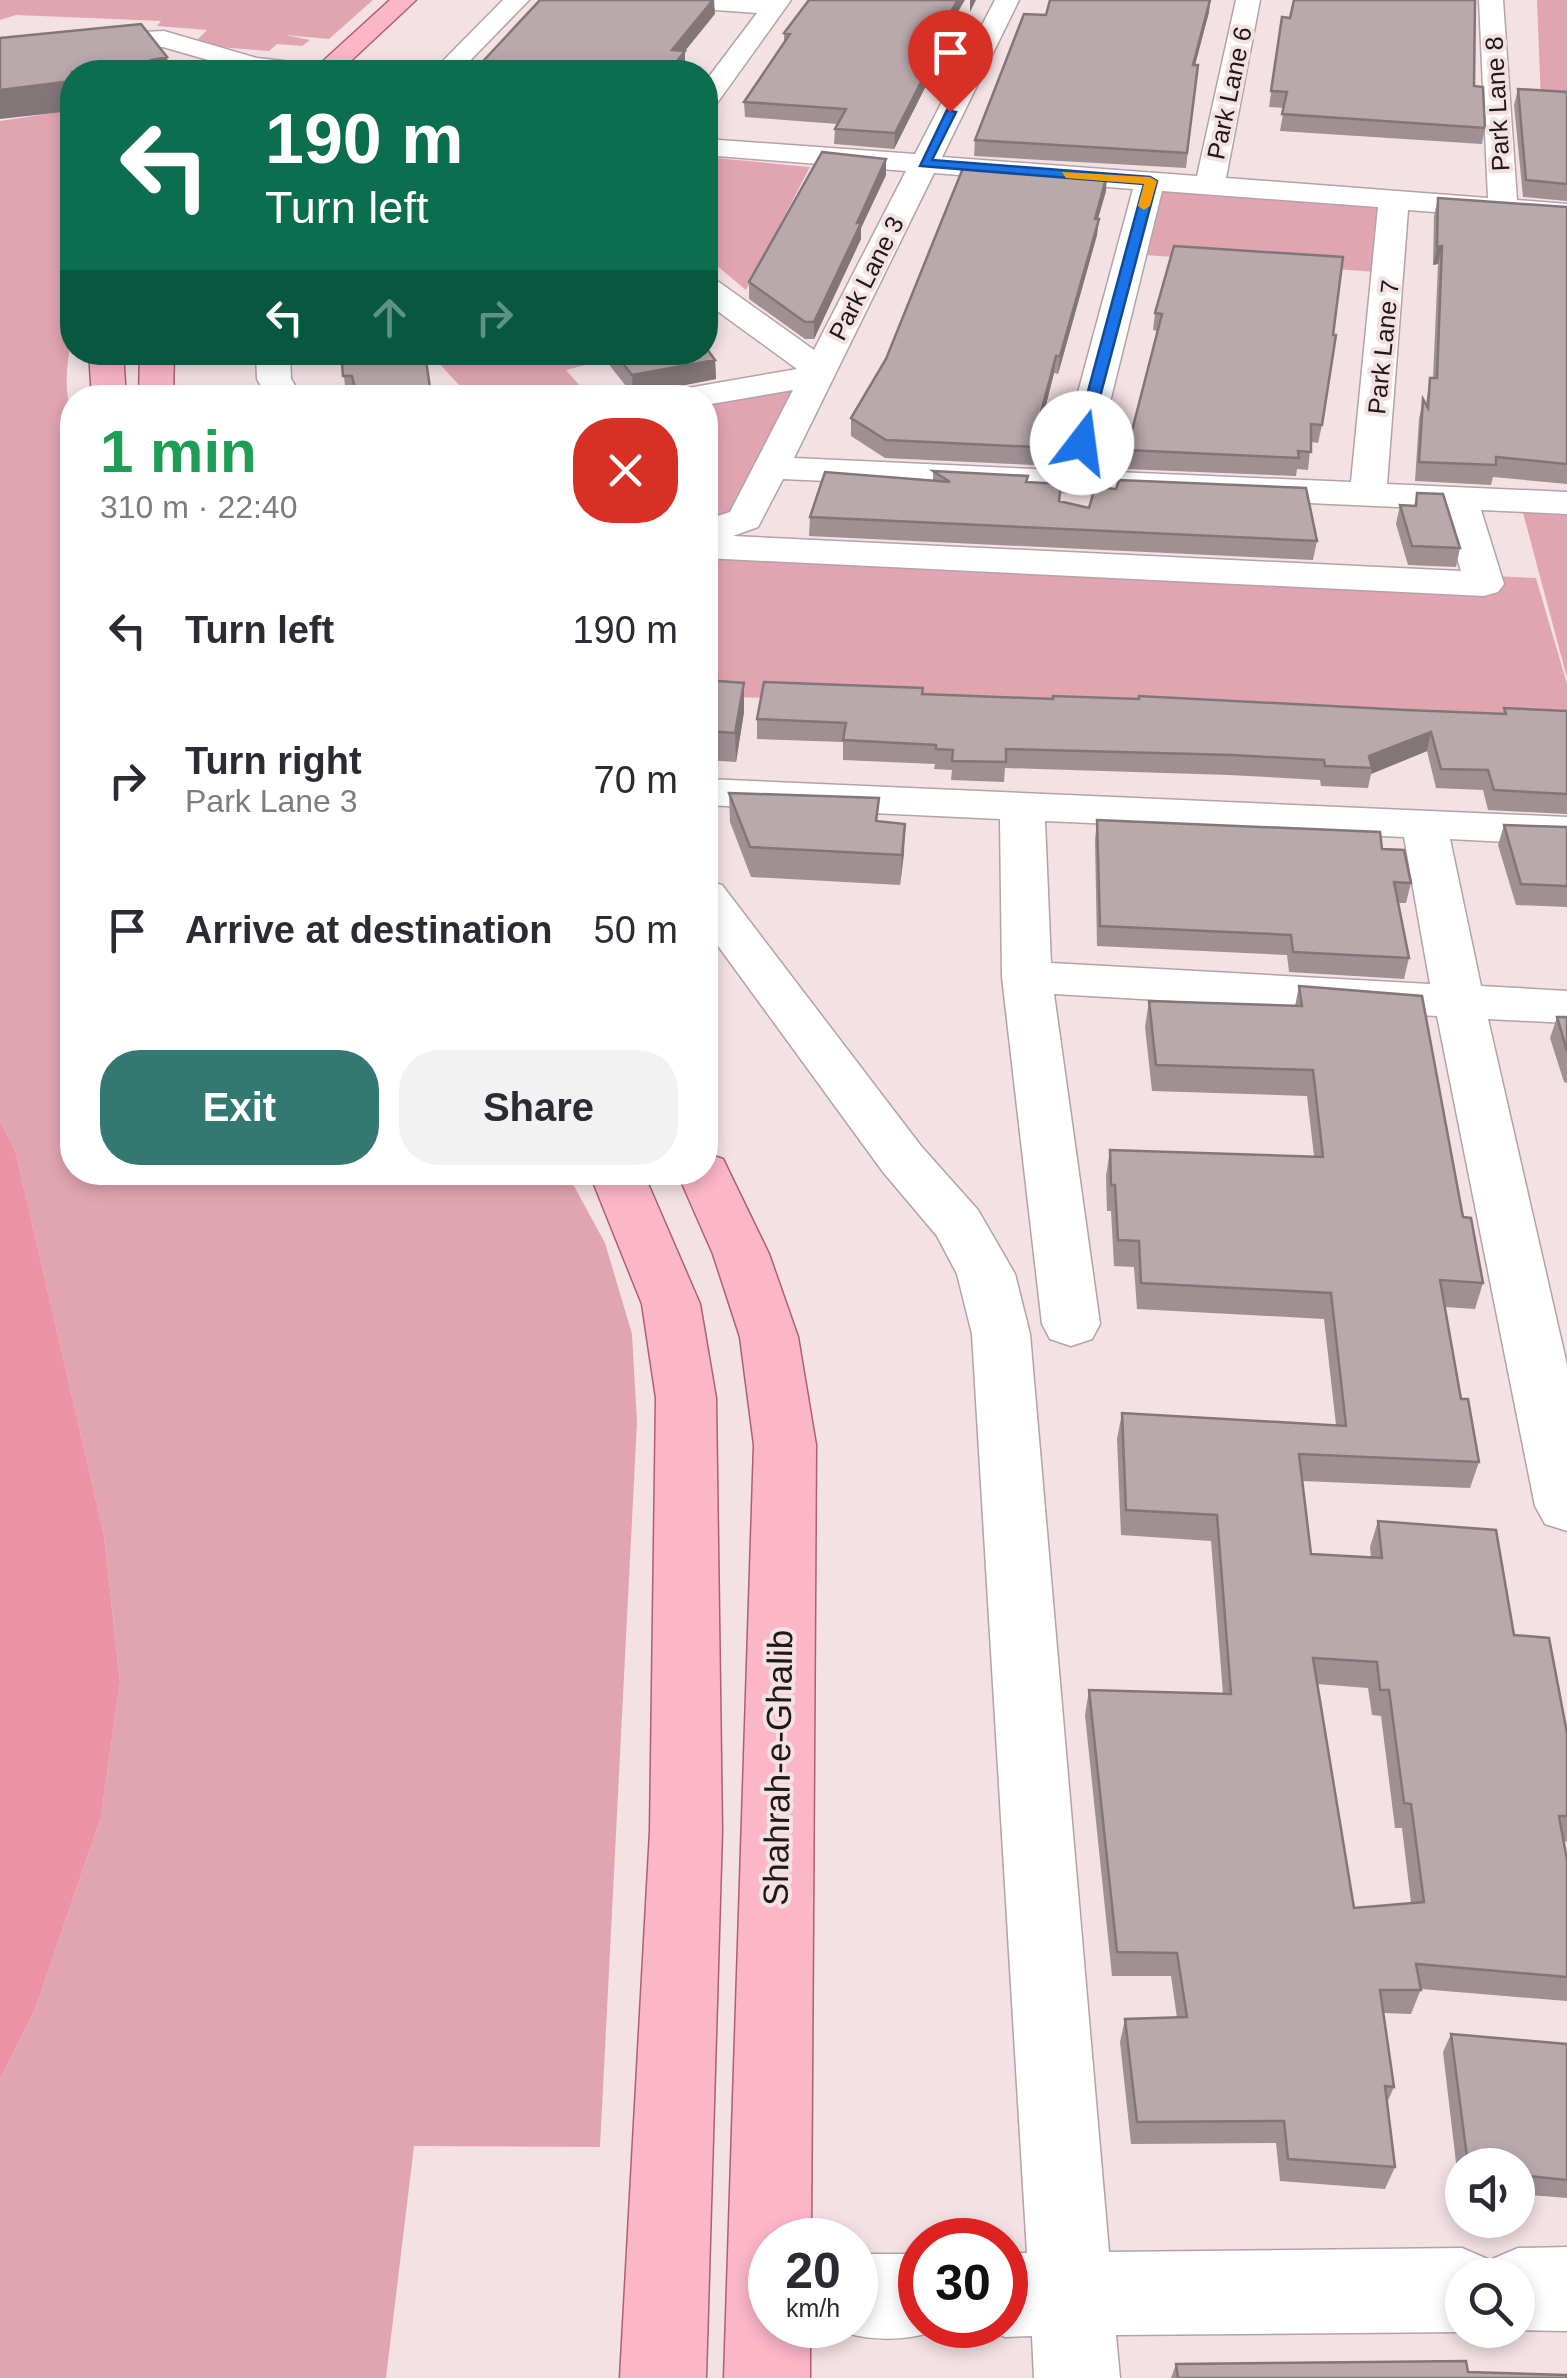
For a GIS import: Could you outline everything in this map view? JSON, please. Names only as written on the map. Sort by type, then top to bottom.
[{"type":"main road","points":[[375,60],[416,6]]},
{"type":"main road","points":[[341,60],[416,6]]},
{"type":"main road","points":[[621,1185],[671,1304],[686,1398],[686,1831],[663,2378]]},
{"type":"main road","name":"Shahrah-e-Ghalib","points":[[710,1185],[741,1254],[769,1338],[785,1444],[770,2218]]},
{"type":"main road","name":"Shahrah-e-Ghalib","points":[[767,2378],[768,2348]]},
{"type":"street","points":[[457,60],[517,0]]},
{"type":"street","points":[[676,0],[777,4]]},
{"type":"street","name":"Park Lane 3","points":[[718,528],[745,518],[1007,0]]},
{"type":"street","name":"Park Lane 6","points":[[1210,185],[1248,0]]},
{"type":"street","name":"Park Lane 8","points":[[1490,0],[1502,208]]},
{"type":"street","points":[[718,83],[777,4]]},
{"type":"street","points":[[0,55],[102,42],[164,39],[236,60]]},
{"type":"street","points":[[718,148],[1567,213]]},
{"type":"street","points":[[1072,481],[1150,181]]},
{"type":"street","name":"Park Lane 7","points":[[1368,494],[1394,200]]},
{"type":"street","points":[[718,297],[819,373]]},
{"type":"street","points":[[718,392],[819,373]]},
{"type":"street","points":[[771,468],[1567,502]]},
{"type":"street","points":[[718,547],[1484,584],[1458,498]]},
{"type":"street","points":[[718,793],[1567,831]]},
{"type":"street","points":[[1022,809],[1027,977],[1071,1324]]},
{"type":"street","points":[[1425,827],[1456,1000],[1523,1289],[1567,1506]]},
{"type":"street","points":[[718,913],[902,1159],[958,1224],[986,1274],[1002,1334],[1037,2295],[1077,2378]]},
{"type":"street","points":[[1027,977],[1567,1007]]},
{"type":"street","points":[[1535,2290],[1567,2289]]},
{"type":"street","points":[[1037,2295],[1445,2290]]},
{"type":"shaded area","points":[[0,0],[373,0],[329,39],[285,35],[310,40],[302,46],[277,44],[269,51],[192,45],[207,30],[157,26],[161,21],[16,15],[0,20]]},
{"type":"shaded area","points":[[1537,0],[1567,0],[1567,105],[1541,103]]},
{"type":"shaded area","points":[[60,112],[60,365],[67,365],[67,385],[60,385],[60,1185],[574,1185],[605,1243],[632,1334],[637,1422],[600,2147],[414,2146],[386,2378],[0,2378],[0,2080],[35,2010],[101,1817],[120,1682],[104,1535],[15,1149],[0,1121],[0,121]]},
{"type":"shaded area","points":[[718,158],[810,167],[746,290],[718,267]]},
{"type":"shaded area","points":[[1150,181],[1394,200],[1390,273],[1131,254]]},
{"type":"shaded area","points":[[441,365],[585,365],[566,370],[579,385],[459,385]]},
{"type":"shaded area","points":[[815,380],[745,519],[718,528],[718,396]]},
{"type":"shaded area","points":[[1522,509],[1567,511],[1567,678]]},
{"type":"shaded area","points":[[718,542],[1536,578],[1567,684],[1567,725],[718,696]]},
{"type":"shaded area","points":[[0,1121],[15,1149],[104,1535],[120,1682],[101,1817],[35,2010],[0,2080]]},
{"type":"building","points":[[540,0],[713,0],[672,50],[685,51],[678,60],[484,60]]},
{"type":"building","points":[[809,0],[958,0],[927,51],[937,51],[895,133],[835,129],[846,109],[744,102],[790,34],[784,33]]},
{"type":"building","points":[[1050,0],[1210,0],[1193,65],[1198,65],[1187,153],[975,140],[1024,14],[1046,15]]},
{"type":"building","points":[[1294,0],[1475,0],[1474,86],[1483,87],[1485,128],[1282,114],[1287,92],[1271,91],[1282,17],[1290,18]]},
{"type":"building","points":[[141,24],[167,57],[60,60],[60,82],[0,90],[0,38]]},
{"type":"building","points":[[1518,89],[1567,92],[1567,184],[1526,180]]},
{"type":"building","points":[[822,152],[886,159],[814,322],[805,322],[749,282]]},
{"type":"building","points":[[965,163],[1107,175],[1095,219],[1099,219],[1060,356],[1056,356],[1035,447],[886,440],[851,418],[886,359]]},
{"type":"building","points":[[1438,198],[1567,207],[1567,464],[1496,457],[1496,465],[1419,462],[1423,399],[1428,408],[1430,378],[1437,378],[1442,246],[1437,247]]},
{"type":"building","points":[[1174,246],[1343,257],[1322,425],[1311,424],[1311,452],[1298,451],[1299,458],[1127,450],[1162,314],[1155,313]]},
{"type":"building","points":[[342,365],[427,365],[430,385],[354,385],[352,376],[343,376]]},
{"type":"building","points":[[624,365],[687,365],[632,375]]},
{"type":"building","points":[[933,471],[1028,476],[1026,482],[1061,484],[1059,501],[1089,508],[1095,487],[1116,489],[1119,480],[1306,488],[1317,541],[810,517],[825,472],[950,482]]},
{"type":"building","points":[[1417,493],[1443,494],[1460,548],[1412,546],[1400,505],[1416,506]]},
{"type":"building","points":[[718,681],[744,683],[735,733],[718,732]]},
{"type":"building","points":[[764,682],[923,688],[922,694],[1053,699],[1139,696],[1506,714],[1504,708],[1567,711],[1567,794],[1494,790],[1488,770],[1441,769],[1431,732],[1369,756],[1372,768],[1325,766],[1324,760],[1232,755],[1006,749],[1006,762],[952,761],[953,750],[936,749],[936,745],[843,740],[846,723],[757,719]]},
{"type":"building","points":[[729,793],[879,798],[876,821],[905,824],[902,855],[750,847]]},
{"type":"building","points":[[1097,820],[1380,832],[1382,849],[1404,850],[1411,883],[1394,882],[1409,958],[1293,952],[1291,935],[1100,926]]},
{"type":"building","points":[[1504,825],[1567,827],[1567,886],[1521,884]]},
{"type":"building","points":[[1299,986],[1422,996],[1463,1217],[1471,1218],[1483,1283],[1440,1280],[1461,1399],[1468,1399],[1479,1462],[1299,1454],[1311,1554],[1382,1558],[1378,1521],[1496,1530],[1514,1635],[1549,1638],[1567,1733],[1567,1816],[1559,1816],[1567,1860],[1567,1977],[1416,1964],[1421,1990],[1380,1990],[1394,2087],[1385,2086],[1395,2167],[1288,2159],[1284,2121],[1137,2122],[1125,2019],[1187,2017],[1177,1953],[1117,1952],[1089,1690],[1231,1694],[1217,1515],[1126,1510],[1122,1413],[1346,1426],[1331,1293],[1141,1283],[1139,1241],[1118,1240],[1115,1185],[1111,1185],[1110,1150],[1323,1157],[1313,1070],[1156,1065],[1149,1001],[1302,1006]],"holes":[[[1313,1658],[1377,1662],[1380,1690],[1389,1690],[1404,1803],[1411,1804],[1424,1902],[1354,1908]]]},
{"type":"building","points":[[1557,1017],[1567,1017],[1567,1051]]},
{"type":"building","points":[[1451,2034],[1567,2044],[1567,2180],[1535,2177],[1535,2148],[1466,2148]]},
{"type":"building","points":[[1466,2361],[1468,2372],[1567,2378],[1178,2378],[1176,2364]]},
{"type":"slow traffic","points":[[1066,174],[1150,181],[1144,206]]},
{"type":"route","points":[[950,112],[924,163],[1150,181],[1082,443]]}]
